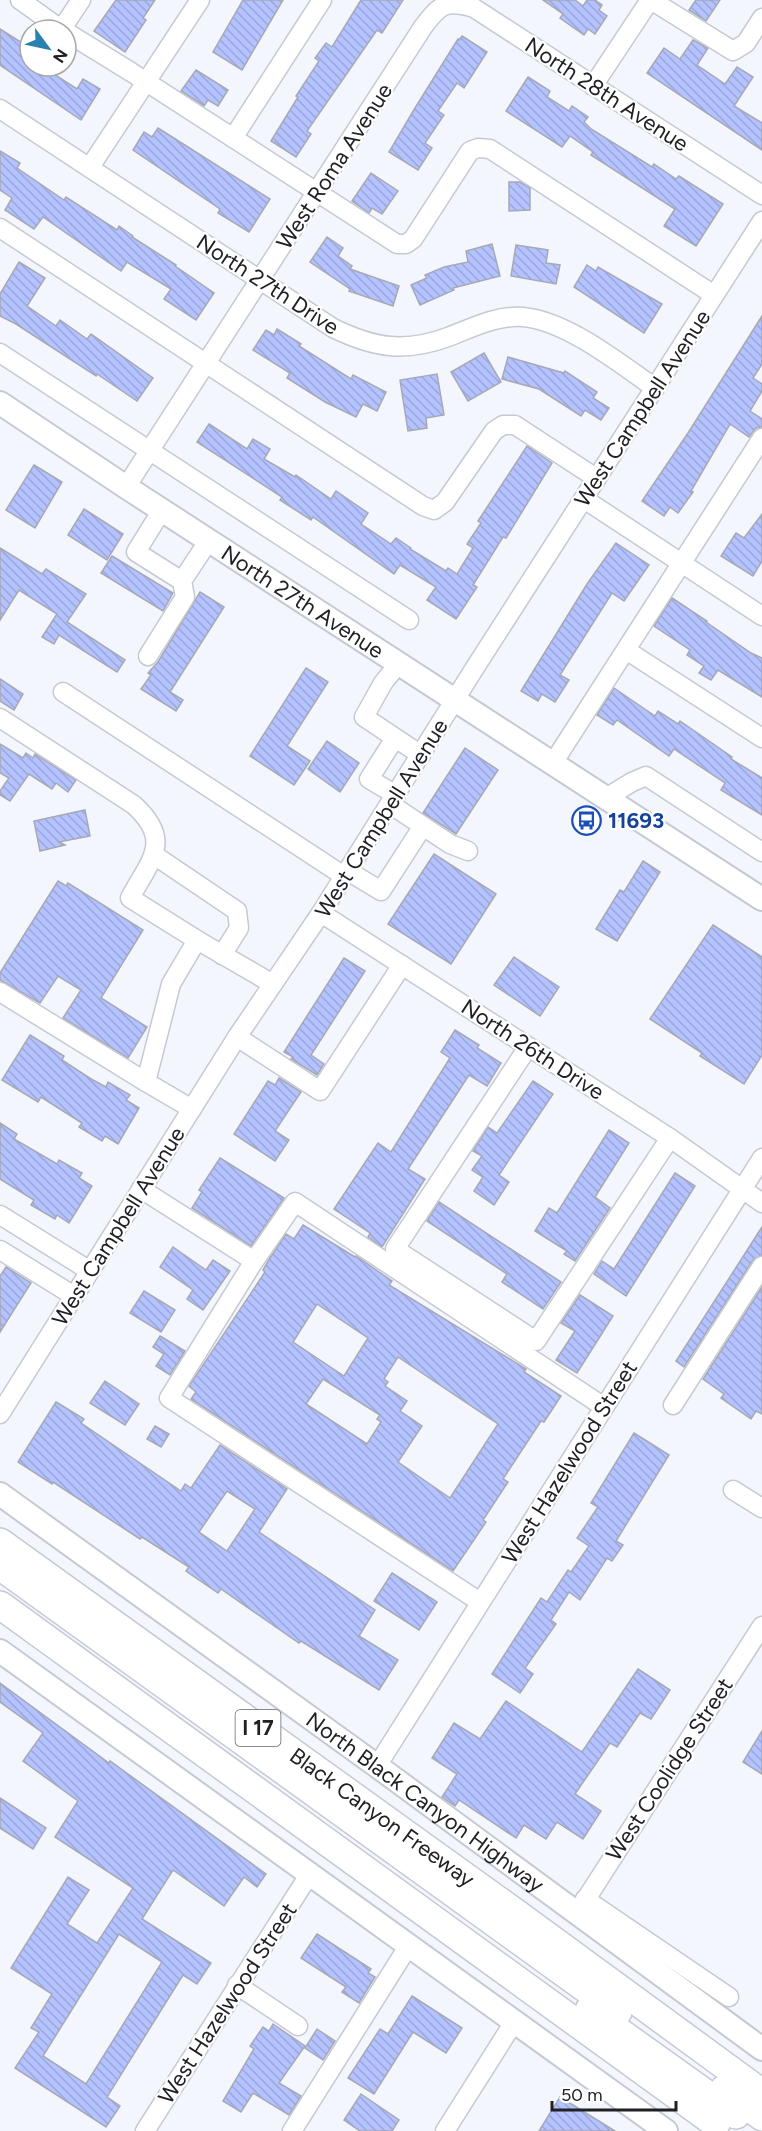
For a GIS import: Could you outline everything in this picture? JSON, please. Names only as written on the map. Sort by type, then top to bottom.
[{"type":"highway","name":"Black Canyon Freeway","points":[[0,1542],[526,1920],[762,2093]]},
{"type":"highway","points":[[0,1566],[762,2117]]},
{"type":"highway","points":[[0,1584],[757,2131]]},
{"type":"highway","name":"I 17","points":[[0,1605],[725,2131]]},
{"type":"highway","points":[[624,2059],[668,2108],[696,2131]]},
{"type":"highway","points":[[718,2062],[762,2079]]},
{"type":"main road","name":"North 27th Avenue","points":[[0,402],[126,487],[762,899]]},
{"type":"main road","name":"North Black Canyon Highway","points":[[0,1494],[581,1906],[762,2049]]},
{"type":"main road","points":[[0,1651],[666,2131]]},
{"type":"street","points":[[20,0],[45,18]]},
{"type":"street","points":[[70,18],[81,0]]},
{"type":"street","points":[[90,167],[200,0]]},
{"type":"street","points":[[232,138],[322,0]]},
{"type":"street","points":[[593,86],[651,0],[733,51],[746,44],[762,18]]},
{"type":"street","name":"North 28th Avenue","points":[[449,2],[457,1],[474,8],[762,195]]},
{"type":"street","name":"West Roma Avenue","points":[[126,487],[423,27],[435,10],[449,2]]},
{"type":"street","points":[[78,39],[397,244],[406,244],[413,239],[470,151],[478,148],[490,149],[714,296]]},
{"type":"street","name":"North 27th Drive","points":[[0,109],[333,328],[374,344],[398,347],[421,345],[475,324],[503,318],[523,317],[567,330],[655,388]]},
{"type":"street","name":"West Campbell Avenue","points":[[0,1414],[6,1390],[74,1296],[237,1037],[321,914],[455,699],[762,221]]},
{"type":"street","points":[[0,228],[423,506],[434,510],[445,502],[494,431],[503,425],[515,425],[596,478]]},
{"type":"street","name":"North 27th Avenue","points":[[0,353],[409,620]]},
{"type":"street","points":[[553,763],[762,438]]},
{"type":"street","points":[[584,498],[762,616]]},
{"type":"street","points":[[162,510],[136,552],[182,582]]},
{"type":"street","points":[[148,656],[185,597],[182,582],[209,540]]},
{"type":"street","points":[[626,650],[762,738]]},
{"type":"street","points":[[399,663],[383,683],[364,717],[421,755]]},
{"type":"street","points":[[63,692],[346,874],[381,891],[423,826]]},
{"type":"street","points":[[0,718],[134,805],[146,816],[157,842],[154,855],[130,898],[273,984]]},
{"type":"street","points":[[395,738],[369,779],[423,826],[450,844],[468,850]]},
{"type":"street","points":[[606,798],[646,776],[762,852]]},
{"type":"street","points":[[154,855],[237,911],[238,928],[222,955]]},
{"type":"street","name":"North 26th Drive","points":[[321,914],[670,1138],[762,1203]]},
{"type":"street","points":[[146,1082],[171,984],[197,940]]},
{"type":"street","points":[[237,1037],[320,1091],[402,965]]},
{"type":"street","points":[[0,992],[192,1109]]},
{"type":"street","points":[[528,1047],[395,1249],[536,1341],[670,1138]]},
{"type":"street","name":"West Hazelwood Street","points":[[379,1763],[762,1158]]},
{"type":"street","points":[[141,1189],[254,1261]]},
{"type":"street","points":[[480,1602],[169,1398],[254,1261],[295,1202],[604,1407]]},
{"type":"street","points":[[0,1215],[90,1271]]},
{"type":"street","points":[[0,1250],[74,1296]]},
{"type":"street","points":[[673,1405],[762,1266]]},
{"type":"street","points":[[733,1490],[762,1508]]},
{"type":"street","name":"West Coolidge Street","points":[[581,1906],[762,1626]]},
{"type":"street","name":"West Hazelwood Street","points":[[145,2131],[309,1875]]},
{"type":"street","points":[[581,1906],[729,1997]]},
{"type":"street","points":[[292,2131],[410,1945]]},
{"type":"street","points":[[237,1985],[298,2026]]},
{"type":"street","points":[[445,2131],[514,2022]]},
{"type":"building","points":[[116,0],[155,0],[143,18],[146,20],[125,52],[94,31]]},
{"type":"building","points":[[243,0],[283,0],[242,70],[213,52]]},
{"type":"building","points":[[361,0],[403,0],[382,33],[377,30],[307,131],[311,134],[296,157],[271,141],[319,61],[315,58],[326,43],[332,47]]},
{"type":"building","points":[[543,0],[575,0],[583,6],[587,0],[595,0],[602,5],[599,10],[607,16],[595,34],[588,29],[584,35],[560,18],[563,14]]},
{"type":"building","points":[[696,0],[720,0],[706,21],[689,10]]},
{"type":"building","points":[[0,29],[18,40],[18,77],[0,65]]},
{"type":"building","points":[[462,36],[487,52],[464,88],[457,83],[438,111],[444,115],[425,143],[432,148],[418,170],[389,152]]},
{"type":"building","points":[[693,40],[708,48],[697,65],[725,84],[737,67],[753,77],[734,106],[762,123],[762,150],[647,73],[664,48],[680,59]]},
{"type":"building","points":[[196,70],[228,90],[218,106],[208,100],[204,106],[181,91]]},
{"type":"building","points":[[528,77],[550,91],[547,97],[569,111],[572,106],[588,117],[584,122],[591,129],[652,167],[654,164],[676,179],[679,176],[723,204],[696,246],[664,226],[675,209],[591,155],[593,152],[570,136],[562,147],[506,111]]},
{"type":"building","points":[[19,78],[60,78],[77,89],[83,79],[100,89],[81,120]]},
{"type":"building","points":[[158,128],[270,199],[249,232],[218,213],[220,209],[133,150],[144,132],[152,137]]},
{"type":"building","points":[[0,151],[20,163],[17,168],[64,200],[66,197],[117,230],[119,226],[214,293],[196,320],[164,299],[171,289],[127,262],[121,271],[43,217],[34,229],[5,210],[12,198],[0,190]]},
{"type":"building","points":[[371,173],[398,191],[382,214],[372,208],[369,213],[352,201]]},
{"type":"building","points":[[509,182],[520,182],[530,188],[530,210],[509,211]]},
{"type":"building","points":[[327,237],[343,248],[338,256],[352,266],[350,269],[399,286],[393,306],[349,291],[350,289],[310,262]]},
{"type":"building","points":[[492,244],[500,276],[453,288],[454,290],[420,305],[411,285],[427,278],[425,275],[444,267],[468,262],[466,251]]},
{"type":"building","points":[[516,245],[548,250],[546,263],[560,265],[556,284],[511,276]]},
{"type":"building","points":[[19,262],[45,278],[27,306],[56,326],[60,320],[87,339],[91,334],[153,378],[137,401],[97,374],[96,376],[0,316],[0,294]]},
{"type":"building","points":[[587,265],[596,271],[598,267],[662,304],[644,333],[574,287]]},
{"type":"building","points":[[762,316],[762,364],[753,378],[762,384],[762,391],[750,411],[762,419],[762,427],[756,428],[749,437],[730,424],[691,491],[693,492],[678,513],[670,507],[664,516],[642,501]]},
{"type":"building","points":[[277,329],[351,379],[353,375],[386,392],[377,411],[363,404],[356,417],[325,402],[287,378],[290,373],[253,350],[266,330],[274,335]]},
{"type":"building","points":[[484,353],[501,382],[468,401],[451,372]]},
{"type":"building","points":[[508,357],[564,373],[565,371],[597,392],[593,398],[609,408],[601,420],[585,410],[581,416],[539,389],[502,379]]},
{"type":"building","points":[[437,374],[444,415],[426,418],[427,428],[408,431],[400,380]]},
{"type":"building","points":[[209,424],[247,449],[253,439],[270,449],[264,459],[295,477],[296,475],[331,499],[336,491],[368,513],[361,524],[391,544],[396,538],[446,571],[448,568],[457,574],[473,548],[467,544],[481,523],[478,521],[527,446],[552,463],[506,538],[503,537],[473,585],[477,587],[456,619],[427,600],[436,587],[400,565],[394,574],[313,517],[311,520],[280,500],[282,497],[197,442]]},
{"type":"building","points":[[34,465],[62,482],[35,528],[6,510]]},
{"type":"building","points":[[84,509],[123,534],[107,560],[68,535]]},
{"type":"building","points":[[762,514],[762,561],[753,576],[721,556],[736,533],[744,538]]},
{"type":"building","points":[[616,543],[649,565],[624,601],[612,593],[560,675],[569,680],[555,702],[542,694],[538,701],[521,691],[587,584]]},
{"type":"building","points":[[0,548],[42,574],[46,569],[86,594],[67,622],[125,660],[117,672],[59,635],[54,644],[42,637],[57,614],[19,590],[0,620]]},
{"type":"building","points":[[112,556],[173,593],[163,611],[101,573]]},
{"type":"building","points":[[200,592],[224,607],[170,692],[183,700],[176,711],[141,689],[151,675],[148,673],[158,662]]},
{"type":"building","points":[[672,598],[751,653],[762,658],[762,697],[718,670],[711,680],[699,673],[704,666],[687,655],[690,650],[654,626]]},
{"type":"building","points":[[306,668],[328,682],[287,746],[310,761],[294,785],[250,756]]},
{"type":"building","points":[[0,679],[23,694],[14,710],[0,701]]},
{"type":"building","points":[[614,688],[655,716],[658,711],[678,724],[680,721],[732,757],[731,759],[762,778],[762,815],[721,790],[725,783],[674,749],[669,756],[617,720],[613,725],[597,715]]},
{"type":"building","points":[[327,741],[359,763],[340,792],[308,769]]},
{"type":"building","points":[[0,744],[23,758],[26,753],[33,758],[35,754],[76,780],[68,792],[56,783],[52,789],[29,774],[10,801],[0,795],[0,791],[9,778],[0,773]]},
{"type":"building","points":[[465,748],[498,770],[456,834],[423,813]]},
{"type":"building","points":[[85,810],[90,836],[59,842],[65,845],[40,851],[34,821]]},
{"type":"building","points":[[434,854],[496,894],[451,964],[388,924]]},
{"type":"building","points":[[643,861],[660,872],[617,941],[596,929],[620,890],[624,892]]},
{"type":"building","points":[[58,881],[66,886],[68,883],[143,930],[101,998],[147,1027],[128,1058],[63,1018],[81,990],[58,976],[40,1003],[0,980],[0,973]]},
{"type":"building","points":[[713,925],[762,957],[762,1055],[744,1084],[700,1056],[702,1053],[650,1019]]},
{"type":"building","points":[[514,957],[559,987],[540,1016],[494,985]]},
{"type":"building","points":[[344,958],[365,971],[311,1055],[324,1064],[317,1075],[284,1052]]},
{"type":"building","points":[[455,1030],[479,1045],[477,1048],[501,1063],[487,1086],[469,1075],[408,1169],[425,1179],[382,1247],[368,1237],[370,1233],[334,1209],[378,1143],[391,1152],[450,1058],[441,1052]]},
{"type":"building","points":[[30,1035],[64,1056],[62,1060],[91,1079],[106,1087],[108,1082],[130,1095],[126,1100],[139,1108],[118,1144],[105,1136],[102,1141],[79,1127],[82,1123],[41,1097],[38,1102],[2,1080]]},
{"type":"building","points":[[279,1078],[301,1092],[275,1131],[289,1140],[275,1161],[234,1134],[268,1081],[275,1085]]},
{"type":"building","points":[[533,1081],[553,1094],[499,1175],[509,1182],[494,1205],[474,1191],[483,1177],[472,1170],[482,1156],[473,1151],[488,1127],[497,1133]]},
{"type":"building","points":[[0,1123],[17,1134],[14,1139],[57,1164],[59,1160],[82,1173],[79,1178],[92,1186],[69,1223],[57,1215],[55,1219],[31,1205],[34,1200],[0,1179]]},
{"type":"building","points":[[609,1130],[629,1143],[595,1197],[610,1208],[575,1261],[564,1254],[567,1251],[535,1231],[549,1208],[557,1213]]},
{"type":"building","points":[[220,1158],[284,1198],[251,1246],[192,1208],[202,1192],[199,1190]]},
{"type":"building","points":[[675,1173],[695,1186],[626,1296],[594,1274],[602,1261],[614,1269]]},
{"type":"building","points":[[439,1202],[561,1282],[543,1309],[502,1282],[507,1274],[427,1221]]},
{"type":"building","points":[[303,1225],[356,1256],[392,1281],[389,1285],[526,1369],[524,1372],[561,1396],[544,1422],[541,1421],[503,1479],[508,1482],[483,1520],[486,1522],[453,1571],[191,1399],[196,1392],[189,1386],[265,1272],[263,1270],[268,1261],[286,1234],[294,1239]],"holes":[[[317,1304],[368,1338],[344,1376],[293,1342]],[[398,1357],[498,1424],[450,1498],[398,1462],[422,1426],[400,1411],[407,1401],[385,1386],[388,1382],[384,1379]],[[323,1379],[380,1415],[377,1419],[381,1422],[367,1444],[306,1404]]]},
{"type":"building","points":[[762,1227],[762,1255],[753,1260],[684,1367],[676,1361]]},
{"type":"building","points":[[173,1247],[206,1270],[213,1260],[230,1271],[203,1310],[187,1299],[193,1290],[160,1267]]},
{"type":"building","points":[[6,1267],[31,1283],[0,1332],[0,1276]]},
{"type":"building","points":[[762,1287],[762,1414],[756,1411],[751,1419],[721,1398],[724,1394],[703,1379]]},
{"type":"building","points":[[144,1291],[175,1310],[161,1332],[130,1313]]},
{"type":"building","points":[[580,1295],[613,1316],[577,1373],[556,1360],[575,1331],[561,1323]]},
{"type":"building","points":[[160,1336],[185,1351],[170,1375],[156,1366],[164,1354],[153,1347]]},
{"type":"building","points":[[105,1381],[139,1404],[125,1425],[90,1403]]},
{"type":"building","points":[[56,1402],[84,1419],[81,1423],[181,1491],[185,1484],[191,1488],[220,1445],[287,1489],[259,1532],[375,1610],[359,1636],[398,1660],[379,1690],[301,1641],[299,1643],[221,1589],[218,1593],[186,1571],[189,1567],[18,1462]],"holes":[[[227,1491],[255,1509],[227,1551],[199,1532]]]},
{"type":"building","points":[[155,1426],[169,1434],[161,1447],[147,1439]]},
{"type":"building","points":[[634,1433],[669,1455],[616,1541],[623,1545],[612,1561],[607,1558],[580,1600],[569,1592],[551,1620],[556,1624],[525,1668],[533,1674],[520,1693],[492,1674],[541,1598],[547,1602],[568,1570],[571,1572],[589,1546],[577,1538],[598,1507],[591,1503]]},
{"type":"building","points":[[392,1573],[437,1602],[419,1630],[374,1601]]},
{"type":"building","points":[[638,1669],[670,1690],[651,1719],[640,1713],[617,1747],[610,1743],[575,1794],[601,1811],[583,1839],[557,1822],[546,1839],[524,1825],[516,1838],[459,1800],[455,1806],[442,1797],[457,1774],[432,1758],[454,1723],[480,1739],[506,1701],[582,1752]]},
{"type":"building","points":[[0,1683],[266,1874],[257,1887],[244,1877],[224,1906],[173,1870],[142,1919],[211,1963],[197,1984],[183,1975],[107,2097],[120,2106],[106,2127],[15,2068],[39,2032],[31,2028],[52,1994],[11,1968],[68,1877],[89,1890],[67,1924],[97,1943],[133,1888],[55,1837],[78,1801],[23,1761],[43,1733],[0,1702]],"holes":[[[119,1934],[162,1962],[86,2084],[43,2056]]]},
{"type":"building","points":[[762,1731],[762,1774],[743,1762]]},
{"type":"building","points":[[0,1798],[46,1828],[33,1849],[0,1828]]},
{"type":"building","points":[[317,1934],[371,1969],[368,1973],[375,1977],[359,2003],[342,1992],[346,1987],[301,1958]]},
{"type":"building","points":[[412,1996],[462,2028],[446,2053],[413,2032],[374,2094],[348,2078],[380,2029],[388,2034]]},
{"type":"building","points":[[273,2024],[305,2046],[279,2083],[301,2096],[289,2115],[253,2093],[241,2112],[223,2101],[254,2049],[250,2046],[263,2027],[269,2031]]},
{"type":"building","points":[[317,2029],[335,2041],[323,2060],[305,2048]]},
{"type":"building","points":[[361,2094],[399,2120],[392,2131],[360,2131],[344,2120]]},
{"type":"building","points":[[560,2097],[615,2131],[539,2131]]},
{"type":"place","name":"11693","points":[[587,820]]}]
